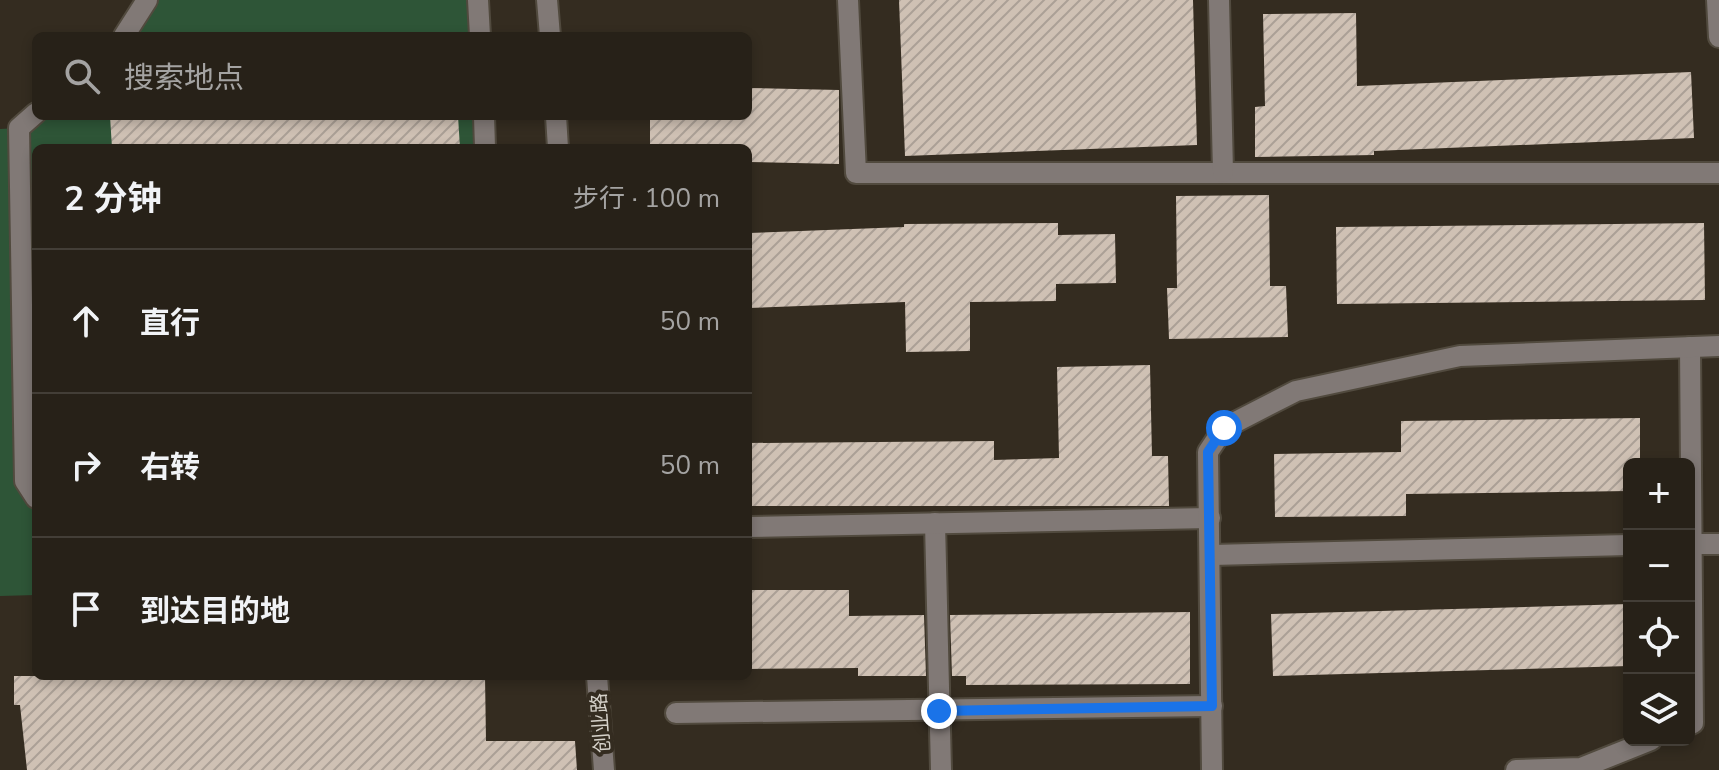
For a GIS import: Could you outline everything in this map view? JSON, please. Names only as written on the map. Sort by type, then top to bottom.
[{"type":"street","points":[[127,32],[147,0]]},
{"type":"street","points":[[478,0],[480,32]]},
{"type":"street","points":[[547,0],[550,32]]},
{"type":"street","points":[[848,0],[856,173],[1719,173]]},
{"type":"street","points":[[1219,0],[1223,172]]},
{"type":"street","points":[[1717,0],[1719,37]]},
{"type":"street","points":[[32,117],[19,128],[25,481],[32,492]]},
{"type":"street","points":[[484,120],[485,144]]},
{"type":"street","points":[[556,120],[558,144]]},
{"type":"street","points":[[1212,770],[1212,555],[1208,452],[1224,428],[1296,391],[1460,356],[1719,346]]},
{"type":"street","points":[[1690,347],[1690,530]]},
{"type":"street","points":[[752,527],[1210,518]]},
{"type":"street","points":[[935,523],[941,770]]},
{"type":"street","points":[[1695,544],[1719,544]]},
{"type":"street","points":[[1212,555],[1623,545]]},
{"type":"street","points":[[1691,602],[1692,674]]},
{"type":"street","name":"创业路","points":[[597,680],[604,770]]},
{"type":"street","points":[[676,713],[1212,706]]},
{"type":"street","points":[[1516,770],[1581,769],[1637,746]]},
{"type":"green space","points":[[147,0],[478,0],[480,32],[127,32]]},
{"type":"green space","points":[[32,119],[484,120],[485,144],[32,144],[32,595],[0,596],[0,129],[19,128]]},
{"type":"building","points":[[899,0],[1193,0],[1197,145],[905,156]]},
{"type":"building","points":[[1356,13],[1357,86],[1691,72],[1694,138],[1374,151],[1374,155],[1255,157],[1255,107],[1265,106],[1263,14]]},
{"type":"building","points":[[752,88],[839,90],[839,164],[752,162],[752,144],[650,144],[650,120],[752,120]]},
{"type":"building","points":[[110,120],[458,120],[460,144],[112,144]]},
{"type":"building","points":[[1269,195],[1270,286],[1286,286],[1288,337],[1169,339],[1167,288],[1177,288],[1176,196]]},
{"type":"building","points":[[1058,223],[1058,235],[1115,234],[1116,283],[1056,284],[1056,301],[970,302],[970,351],[906,352],[905,302],[752,308],[752,233],[904,227],[904,224]]},
{"type":"building","points":[[1704,223],[1705,300],[1337,304],[1336,227]]},
{"type":"building","points":[[1150,365],[1152,456],[1168,456],[1169,506],[752,506],[752,443],[994,441],[994,460],[1059,458],[1057,367]]},
{"type":"building","points":[[1640,418],[1640,458],[1623,458],[1623,491],[1406,494],[1406,516],[1275,517],[1274,454],[1401,452],[1401,421]]},
{"type":"building","points":[[752,590],[849,590],[849,616],[924,615],[926,676],[858,676],[858,668],[752,669]]},
{"type":"building","points":[[1623,604],[1623,666],[1273,676],[1271,614]]},
{"type":"building","points":[[1190,612],[1190,684],[966,685],[966,676],[952,676],[950,615]]},
{"type":"building","points":[[14,676],[32,676],[32,680],[485,680],[486,741],[575,741],[577,770],[27,770],[20,705],[14,705]]},
{"type":"route","points":[[939,711],[1212,706],[1208,452],[1224,428]]}]
